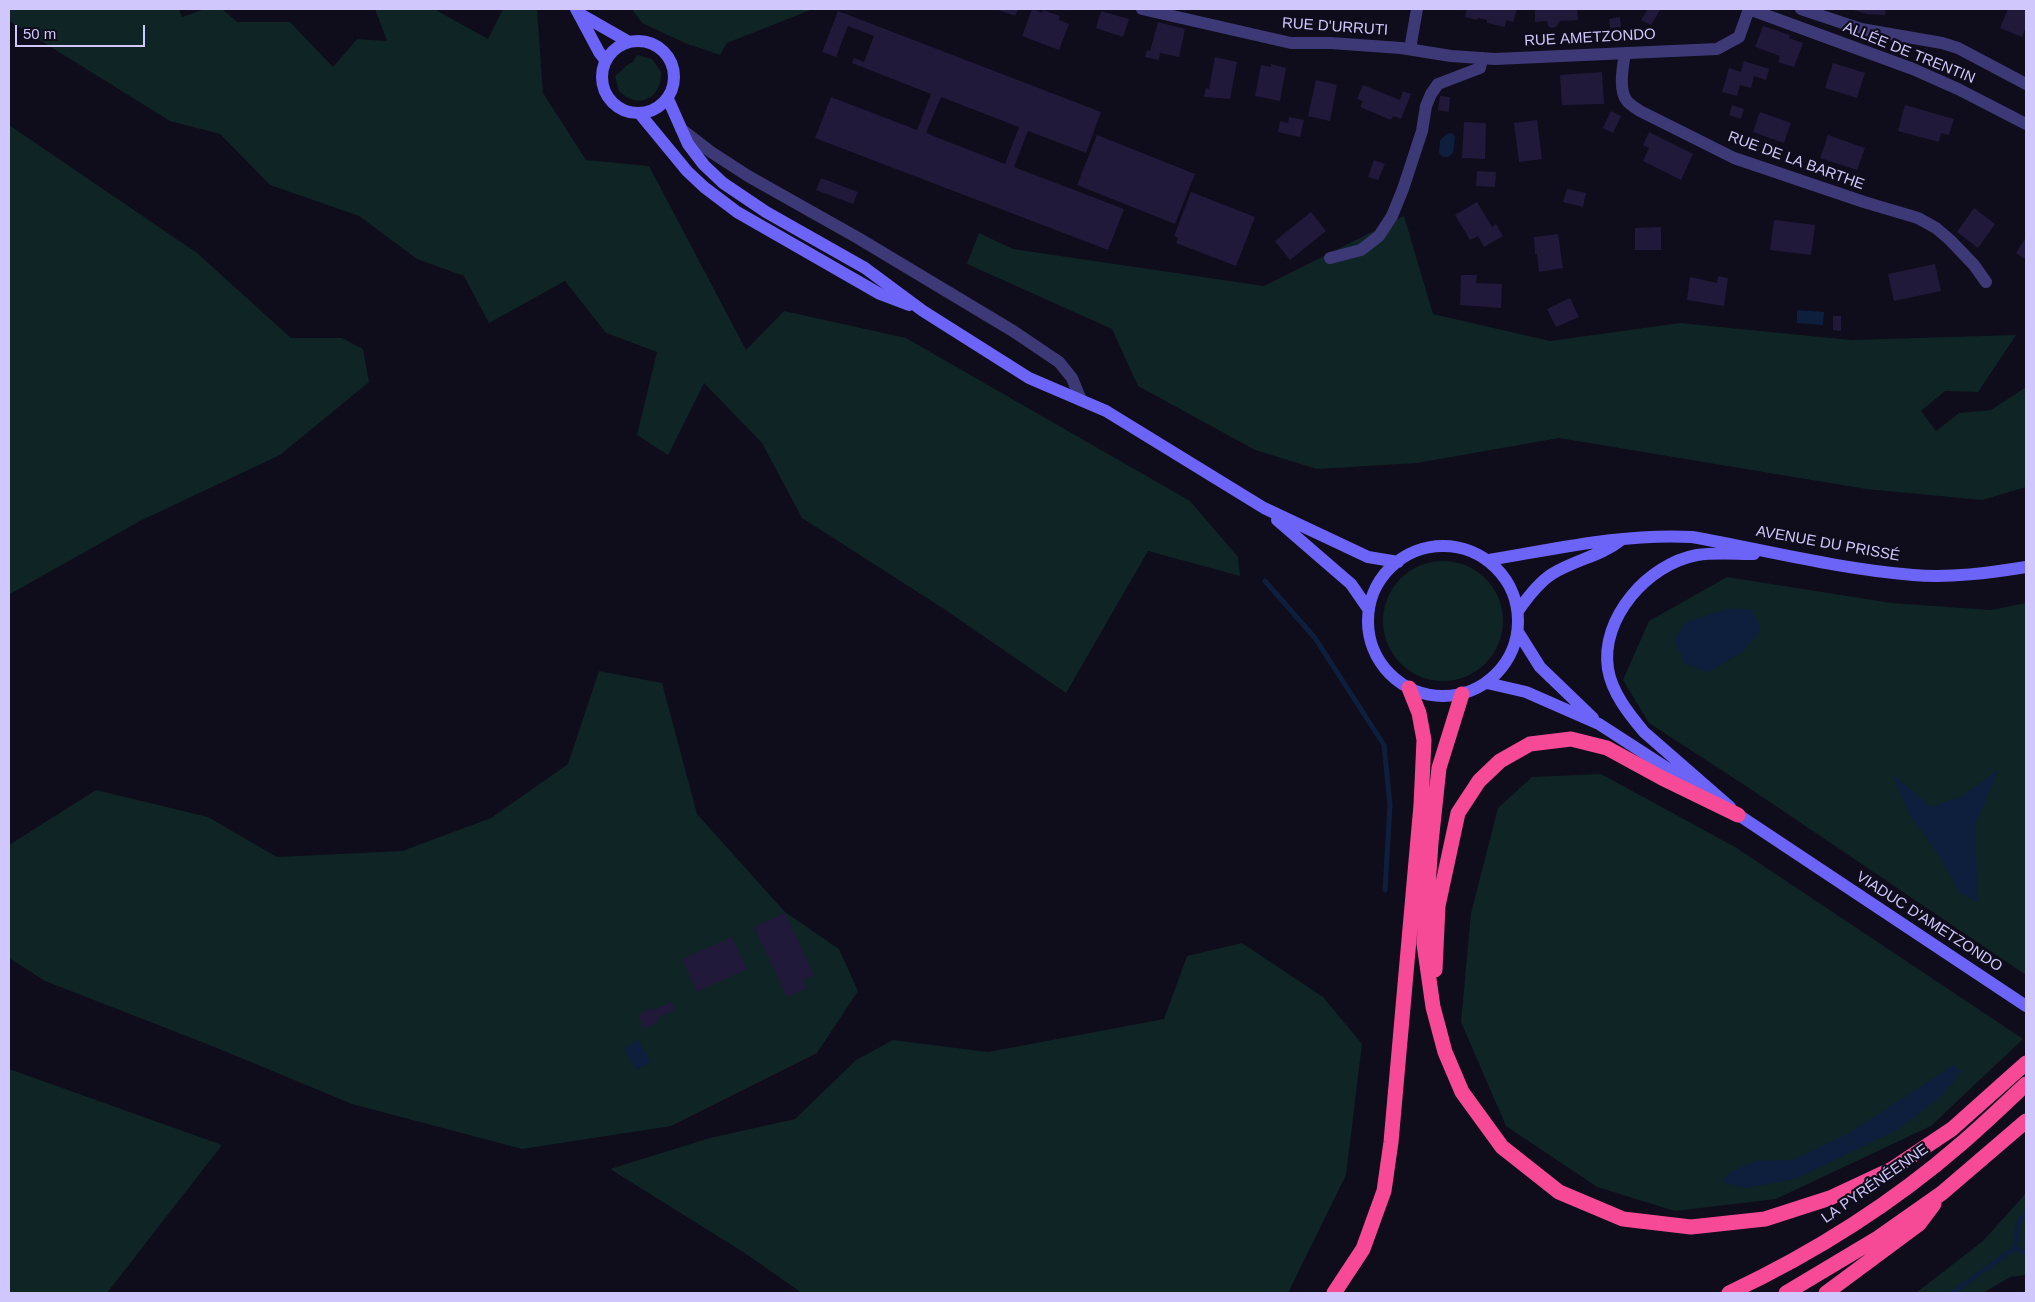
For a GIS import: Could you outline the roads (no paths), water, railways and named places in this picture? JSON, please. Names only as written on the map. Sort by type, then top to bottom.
[{"type":"highway","points":[[1334,1293],[1363,1249],[1384,1191],[1392,1142],[1422,786],[1424,740],[1419,713],[1409,688]]},
{"type":"highway","points":[[1462,694],[1439,768],[1432,834],[1424,944],[1433,1007],[1445,1052],[1462,1092],[1502,1147],[1560,1192],[1623,1219],[1691,1228],[1765,1219],[1830,1198],[1892,1169],[1952,1129],[2026,1063]]},
{"type":"highway","points":[[1433,1007],[1438,906],[1458,813],[1479,781],[1500,761],[1530,744],[1570,740],[1607,748],[1662,778],[1738,815]]},
{"type":"highway","name":"LA PYRÉNÉENNE","points":[[1729,1293],[1765,1276],[1854,1223],[1912,1183],[1962,1143],[2026,1084]]},
{"type":"highway","points":[[1786,1293],[1871,1242],[1942,1193],[2026,1121]]},
{"type":"highway","points":[[1826,1293],[1919,1224],[1942,1193]]},
{"type":"main road","points":[[578,11],[629,42]]},
{"type":"main road","points":[[578,11],[599,52],[606,60]]},
{"type":"main road","points":[[641,41],[663,50],[670,59],[674,70],[674,82],[668,99],[658,108],[640,114],[628,112],[617,107],[608,98],[602,80],[606,60],[620,46],[629,42],[641,41]]},
{"type":"main road","points":[[668,99],[688,144],[704,165],[723,183],[766,212],[865,268],[923,311],[1029,378],[1081,400],[1130,424],[1264,508],[1368,557],[1398,562]]},
{"type":"main road","points":[[640,114],[687,171],[704,187],[737,212],[880,294],[923,311]]},
{"type":"main road","points":[[1264,508],[1351,584],[1369,610]]},
{"type":"main road","name":"AVENUE DU PRISSÉ","points":[[1489,560],[1626,537],[1669,535],[1692,537],[1873,570],[1914,575],[1984,574],[2026,567]]},
{"type":"main road","name":"AVENUE DU PRISSÉ","points":[[1518,611],[1529,595],[1551,574],[1612,547],[1626,537]]},
{"type":"main road","points":[[1444,546],[1468,550],[1489,560],[1503,575],[1513,592],[1518,611],[1518,632],[1512,652],[1505,663],[1487,683],[1462,694],[1444,697],[1426,695],[1409,688],[1390,675],[1376,656],[1369,633],[1369,610],[1374,591],[1384,575],[1398,562],[1420,550],[1444,546]]},
{"type":"main road","points":[[1738,815],[1634,721],[1612,684],[1608,669],[1607,653],[1611,632],[1624,605],[1642,583],[1670,564],[1696,555],[1777,553]]},
{"type":"main road","points":[[1518,632],[1540,667],[1599,724]]},
{"type":"main road","points":[[1487,683],[1526,692],[1599,724],[1738,815]]},
{"type":"main road","name":"VIADUC D'AMETZONDO","points":[[1738,815],[2026,1006]]},
{"type":"street","name":"RUE D'URRUTI","points":[[1142,9],[1291,42],[1331,43],[1410,50]]},
{"type":"street","points":[[1410,50],[1416,9]]},
{"type":"street","name":"RUE AMETZONDO","points":[[1410,50],[1450,56],[1495,59],[1717,49],[1739,37],[1749,9]]},
{"type":"street","name":"ALLÉE DE TRENTIN","points":[[1749,9],[1913,69],[1958,89],[2026,124]]},
{"type":"street","points":[[1801,9],[1861,29],[1942,43],[1958,48],[2026,84]]},
{"type":"street","name":"RUE DE LA BARTHE","points":[[1625,53],[1624,96],[1628,102],[1640,111],[1742,162],[1918,218],[1936,228],[1950,240],[1974,265],[1986,282]]},
{"type":"street","points":[[1330,258],[1361,250],[1379,236],[1392,216],[1403,189],[1422,131],[1426,106],[1431,94],[1438,84],[1480,68],[1482,58]]},
{"type":"street","points":[[682,129],[711,152],[748,176],[858,238],[1013,330],[1059,362],[1072,378],[1081,400]]},
{"type":"water","points":[[1452,133],[1455,137],[1453,153],[1448,157],[1443,157],[1439,153],[1440,140],[1447,134]]},
{"type":"water","points":[[1797,310],[1824,312],[1823,325],[1797,323]]},
{"type":"water","points":[[1728,609],[1751,609],[1758,621],[1760,631],[1741,653],[1708,672],[1685,664],[1674,640],[1687,622]]},
{"type":"water","points":[[1999,769],[1975,825],[1978,903],[1960,893],[1940,857],[1909,814],[1892,774],[1931,807],[1962,796]]},
{"type":"water","points":[[638,1040],[651,1062],[636,1070],[624,1048]]},
{"type":"water","points":[[1954,1065],[1961,1071],[1954,1082],[1939,1098],[1899,1129],[1795,1179],[1745,1188],[1723,1182],[1728,1173],[1756,1161],[1792,1160],[1849,1133]]},
{"type":"waterway","points":[[1265,581],[1315,638],[1384,745],[1390,805],[1385,890]]},
{"type":"waterway","points":[[2015,1248],[2018,1223],[2026,1213]]},
{"type":"waterway","points":[[1952,1293],[2015,1248],[2026,1253]]}]
